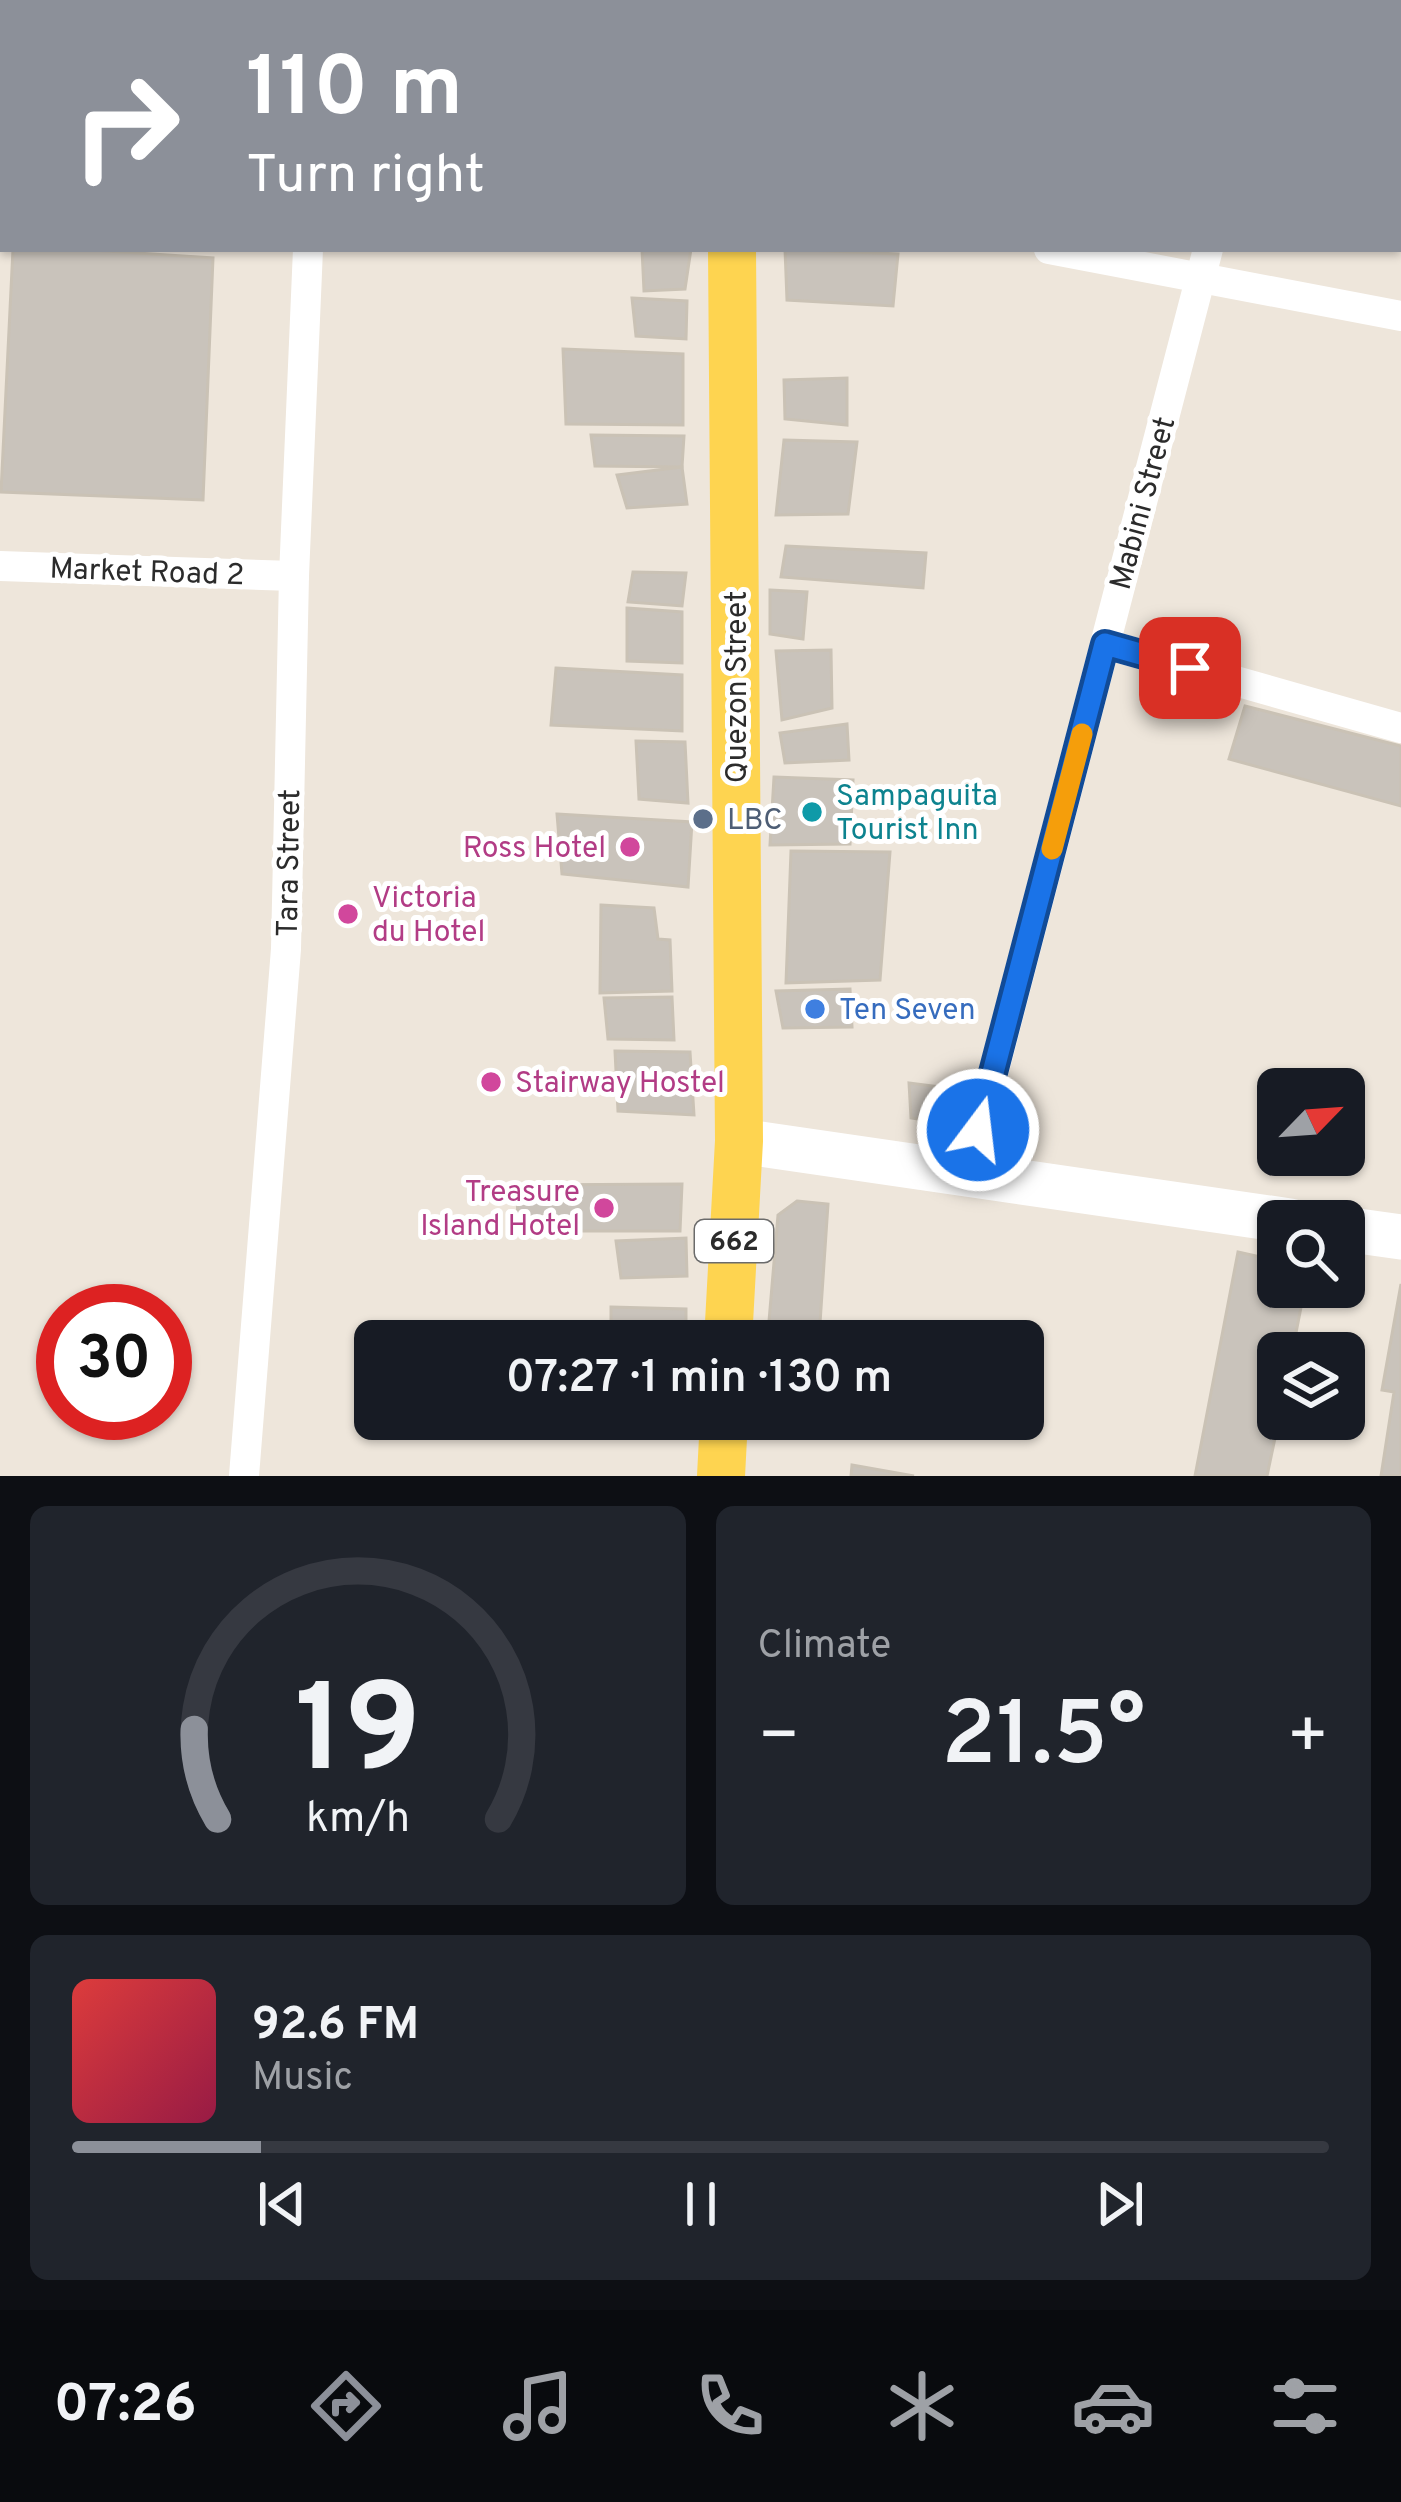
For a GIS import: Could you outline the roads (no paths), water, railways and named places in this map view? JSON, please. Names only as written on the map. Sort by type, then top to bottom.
[{"type":"main road","name":"Quezon Street","points":[[729,1320],[739,1141],[732,252]]},
{"type":"main road","points":[[739,1141],[1257,1216]]},
{"type":"main road","points":[[1365,1232],[1401,1237]]},
{"type":"main road","points":[[721,1476],[723,1440]]},
{"type":"street","name":"Tara Street","points":[[244,1476],[286,949],[293,575],[308,252]]},
{"type":"street","points":[[1079,252],[1204,264],[1401,316]]},
{"type":"street","name":"Mabini Street","points":[[967,1174],[1204,264]]},
{"type":"street","name":"Market Road 2","points":[[0,566],[293,575]]},
{"type":"street","points":[[1105,644],[1401,728]]},
{"type":"place","name":"Sampaguita Tourist Inn","points":[[812,812]]},
{"type":"place","name":"LBC","points":[[703,819]]},
{"type":"place","name":"Ross Hotel","points":[[630,847]]},
{"type":"place","name":"Victoria du Hotel","points":[[348,914]]},
{"type":"place","name":"Ten Seven","points":[[815,1009]]},
{"type":"place","name":"Stairway Hostel","points":[[491,1082]]},
{"type":"place","name":"Treasure Island Hotel","points":[[604,1208]]}]
